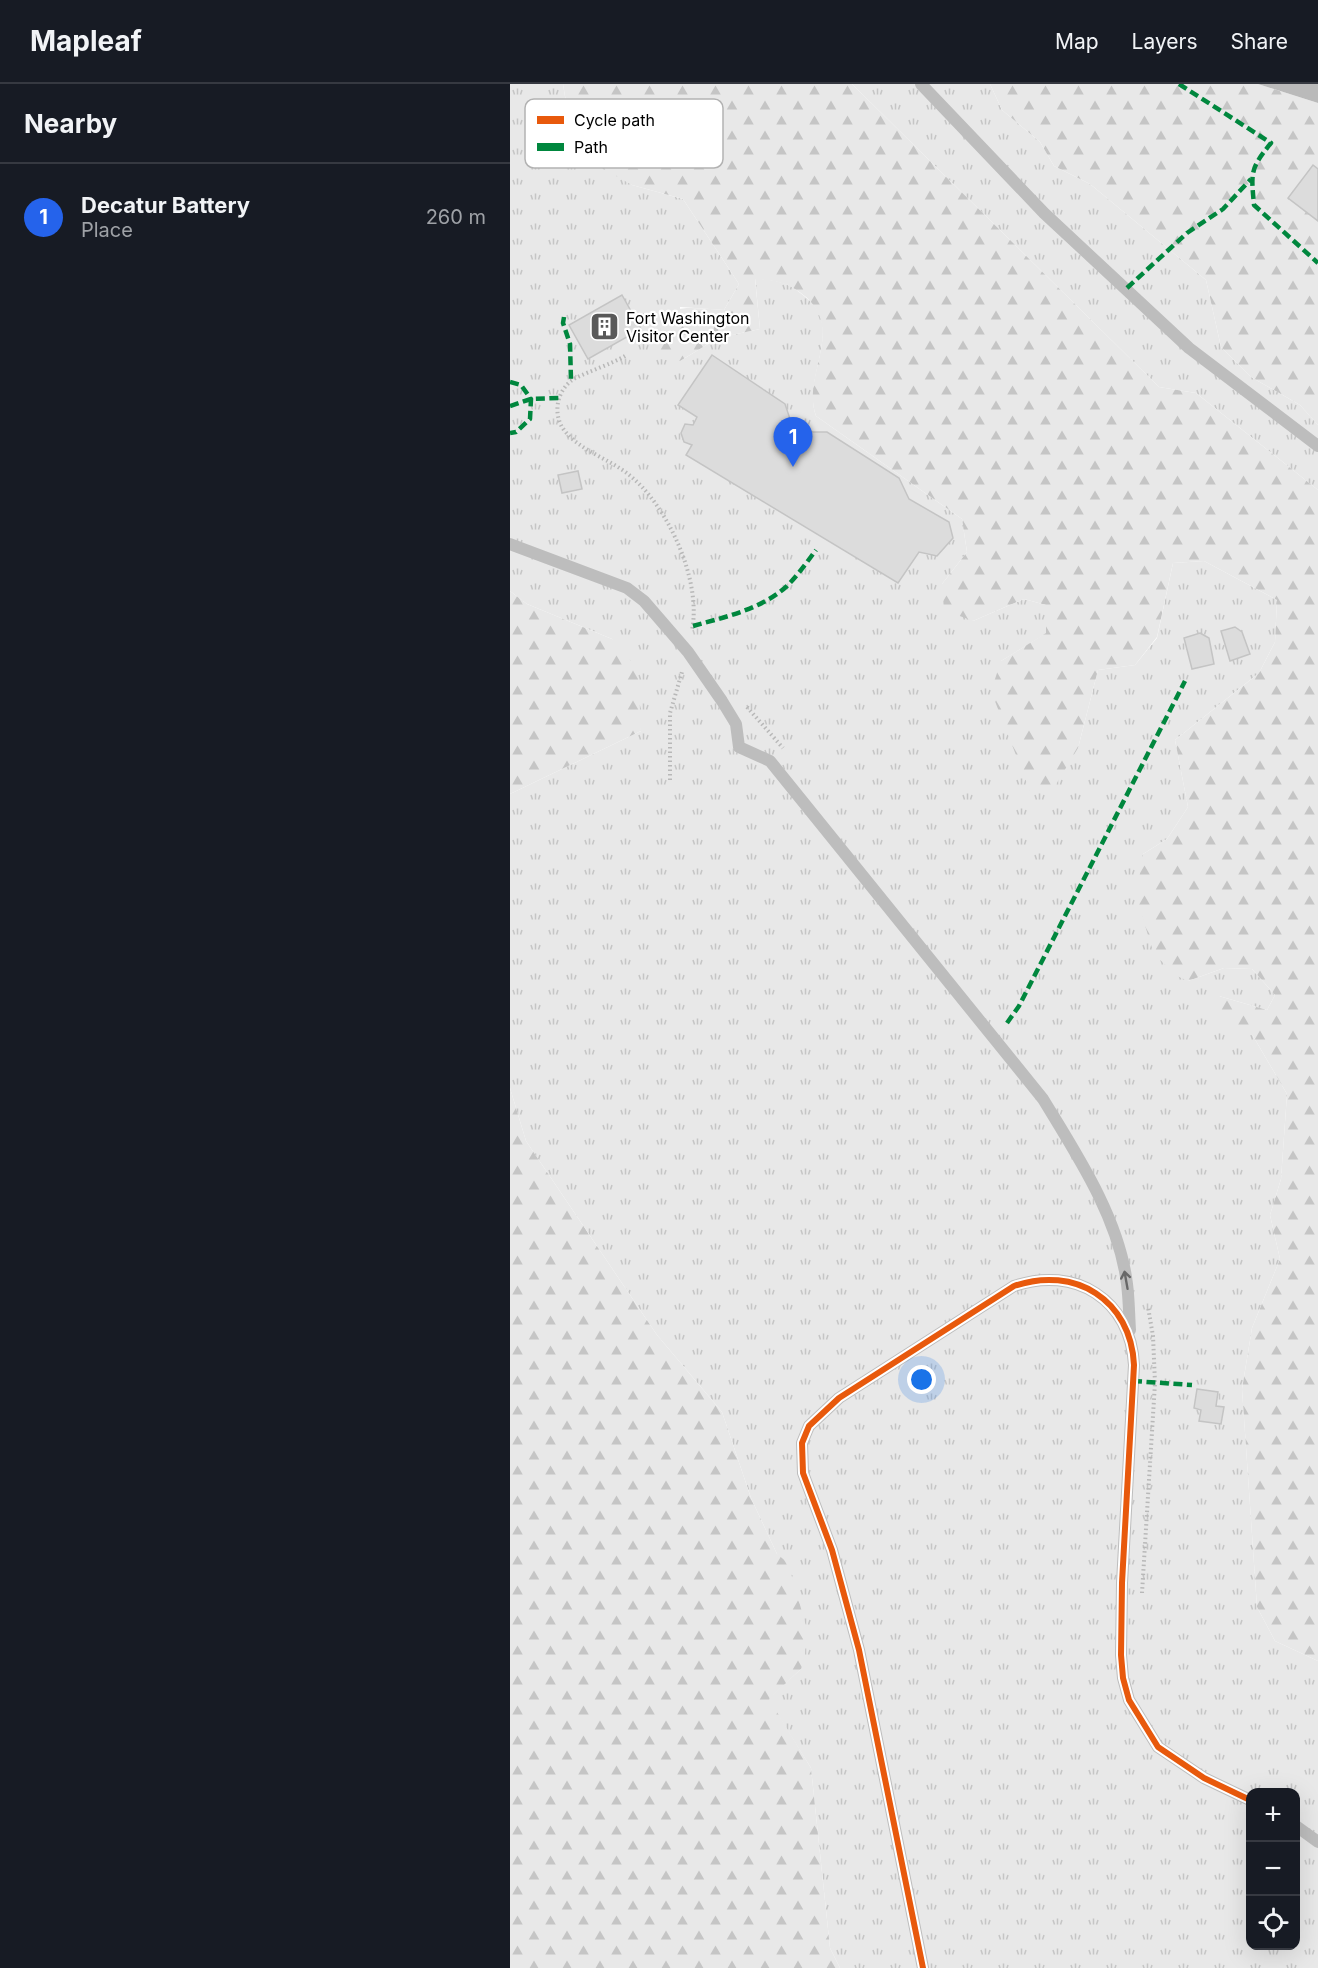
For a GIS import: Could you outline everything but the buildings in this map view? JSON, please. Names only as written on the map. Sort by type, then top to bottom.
[{"type":"lane","points":[[921,84],[1044,213],[1189,348],[1318,446]]},
{"type":"lane","points":[[510,544],[627,588],[644,601],[688,651],[725,707],[736,724],[739,747],[770,761],[1043,1099],[1073,1148],[1106,1214],[1127,1282],[1134,1365],[1122,1583],[1123,1678],[1129,1700],[1158,1747],[1204,1778],[1246,1798]]},
{"type":"lane","points":[[923,1968],[859,1650],[832,1550],[802,1473],[802,1443],[809,1426],[855,1386],[999,1295],[1028,1281],[1071,1282],[1093,1291],[1119,1314],[1130,1338]]},
{"type":"lane","points":[[1300,1829],[1318,1842]]},
{"type":"path","points":[[625,356],[608,366],[572,380],[557,404],[558,421],[565,432],[630,476],[652,498],[668,521],[682,552],[693,601],[693,626],[670,713],[670,780]]},
{"type":"path","points":[[725,707],[736,705],[751,708],[787,752]]},
{"type":"path","points":[[1142,1596],[1155,1383],[1153,1336],[1146,1296]]},
{"type":"green space","points":[[510,84],[563,84],[565,99],[525,99],[525,168],[616,168],[632,185],[683,199],[739,284],[724,310],[680,307],[680,361],[718,338],[760,329],[755,278],[784,283],[809,300],[818,312],[822,325],[813,401],[816,416],[962,519],[967,552],[942,584],[973,621],[1024,599],[1046,605],[1047,633],[1001,661],[1078,748],[1098,670],[1135,665],[1157,638],[1173,563],[1204,561],[1277,600],[1275,642],[1259,673],[1175,740],[1188,807],[1167,839],[1143,854],[1188,981],[1224,968],[1252,969],[1275,995],[1267,1010],[1219,996],[1253,1036],[1287,1094],[1281,1179],[1270,1215],[1280,1259],[1252,1328],[1242,1389],[1257,1607],[1275,1641],[1318,1661],[1318,1968],[840,1968],[830,1948],[811,1768],[768,1699],[801,1669],[777,1554],[751,1498],[722,1412],[657,1335],[526,1141],[510,1088],[510,794],[641,731],[612,639],[527,604],[510,591]]},
{"type":"green space","points":[[563,84],[852,84],[1159,387],[1196,393],[1318,490],[1318,1661],[1275,1641],[1257,1607],[1242,1389],[1252,1328],[1280,1259],[1270,1215],[1281,1179],[1287,1094],[1253,1036],[1200,1007],[1219,996],[1267,1010],[1275,995],[1252,969],[1224,968],[1188,981],[1177,976],[1154,954],[1136,897],[1143,854],[1167,839],[1188,807],[1175,740],[1259,673],[1275,642],[1277,600],[1204,561],[1173,563],[1157,637],[1135,665],[1098,670],[1078,748],[1055,786],[1030,791],[991,691],[1001,661],[1046,633],[1046,605],[1024,599],[973,621],[944,610],[942,584],[967,552],[962,519],[816,416],[813,401],[814,385],[822,339],[822,325],[817,310],[806,297],[788,285],[755,279],[760,329],[718,338],[680,361],[658,359],[661,326],[666,317],[673,311],[682,309],[724,310],[739,284],[683,199],[632,185],[602,168],[723,168],[723,99],[566,99]]},
{"type":"green space","points":[[852,84],[990,84],[1002,110],[1040,142],[1054,166],[1090,184],[1206,280],[1221,347],[1251,377],[1300,405],[1318,425],[1318,490],[1196,393],[1159,387]]},
{"type":"green space","points":[[990,84],[1258,84],[1318,103],[1318,425],[1300,405],[1251,377],[1221,347],[1206,280],[1090,184],[1054,166],[1040,142],[1002,110]]},
{"type":"green space","points":[[510,591],[527,604],[612,639],[638,669],[641,731],[510,794]]},
{"type":"green space","points":[[510,1088],[526,1141],[657,1335],[722,1412],[751,1498],[777,1554],[788,1563],[806,1626],[805,1656],[801,1669],[769,1699],[811,1768],[830,1948],[840,1968],[510,1968]]},
{"type":"shaded area","points":[[1258,84],[1318,84],[1318,103]]},
{"type":"marked path","points":[[1179,84],[1271,143],[1259,159],[1254,171],[1252,185],[1254,205],[1318,263]]},
{"type":"marked path","points":[[1127,288],[1187,233],[1223,209],[1251,179]]},
{"type":"marked path","points":[[564,317],[563,323],[570,344],[571,380]]},
{"type":"marked path","points":[[510,382],[521,385],[531,399],[530,419],[516,432],[510,433]]},
{"type":"marked path","points":[[510,406],[531,399],[559,398]]},
{"type":"marked path","points":[[693,626],[743,611],[766,601],[787,586],[816,550]]},
{"type":"marked path","points":[[1007,1023],[1019,1006],[1185,681]]},
{"type":"marked path","points":[[1133,1381],[1192,1385]]},
{"type":"cycle path","points":[[923,1968],[859,1650],[832,1550],[803,1473],[802,1443],[809,1426],[839,1398],[1014,1286],[1037,1281],[1058,1280],[1078,1285],[1096,1293],[1111,1306],[1123,1322],[1130,1342],[1134,1365],[1122,1583],[1123,1678],[1129,1700],[1158,1747],[1204,1778],[1246,1798]]},
{"type":"place","name":"Fort Washington Visitor Center","points":[[605,327]]},
{"type":"place","name":"Decatur Battery","points":[[793,467]]}]
